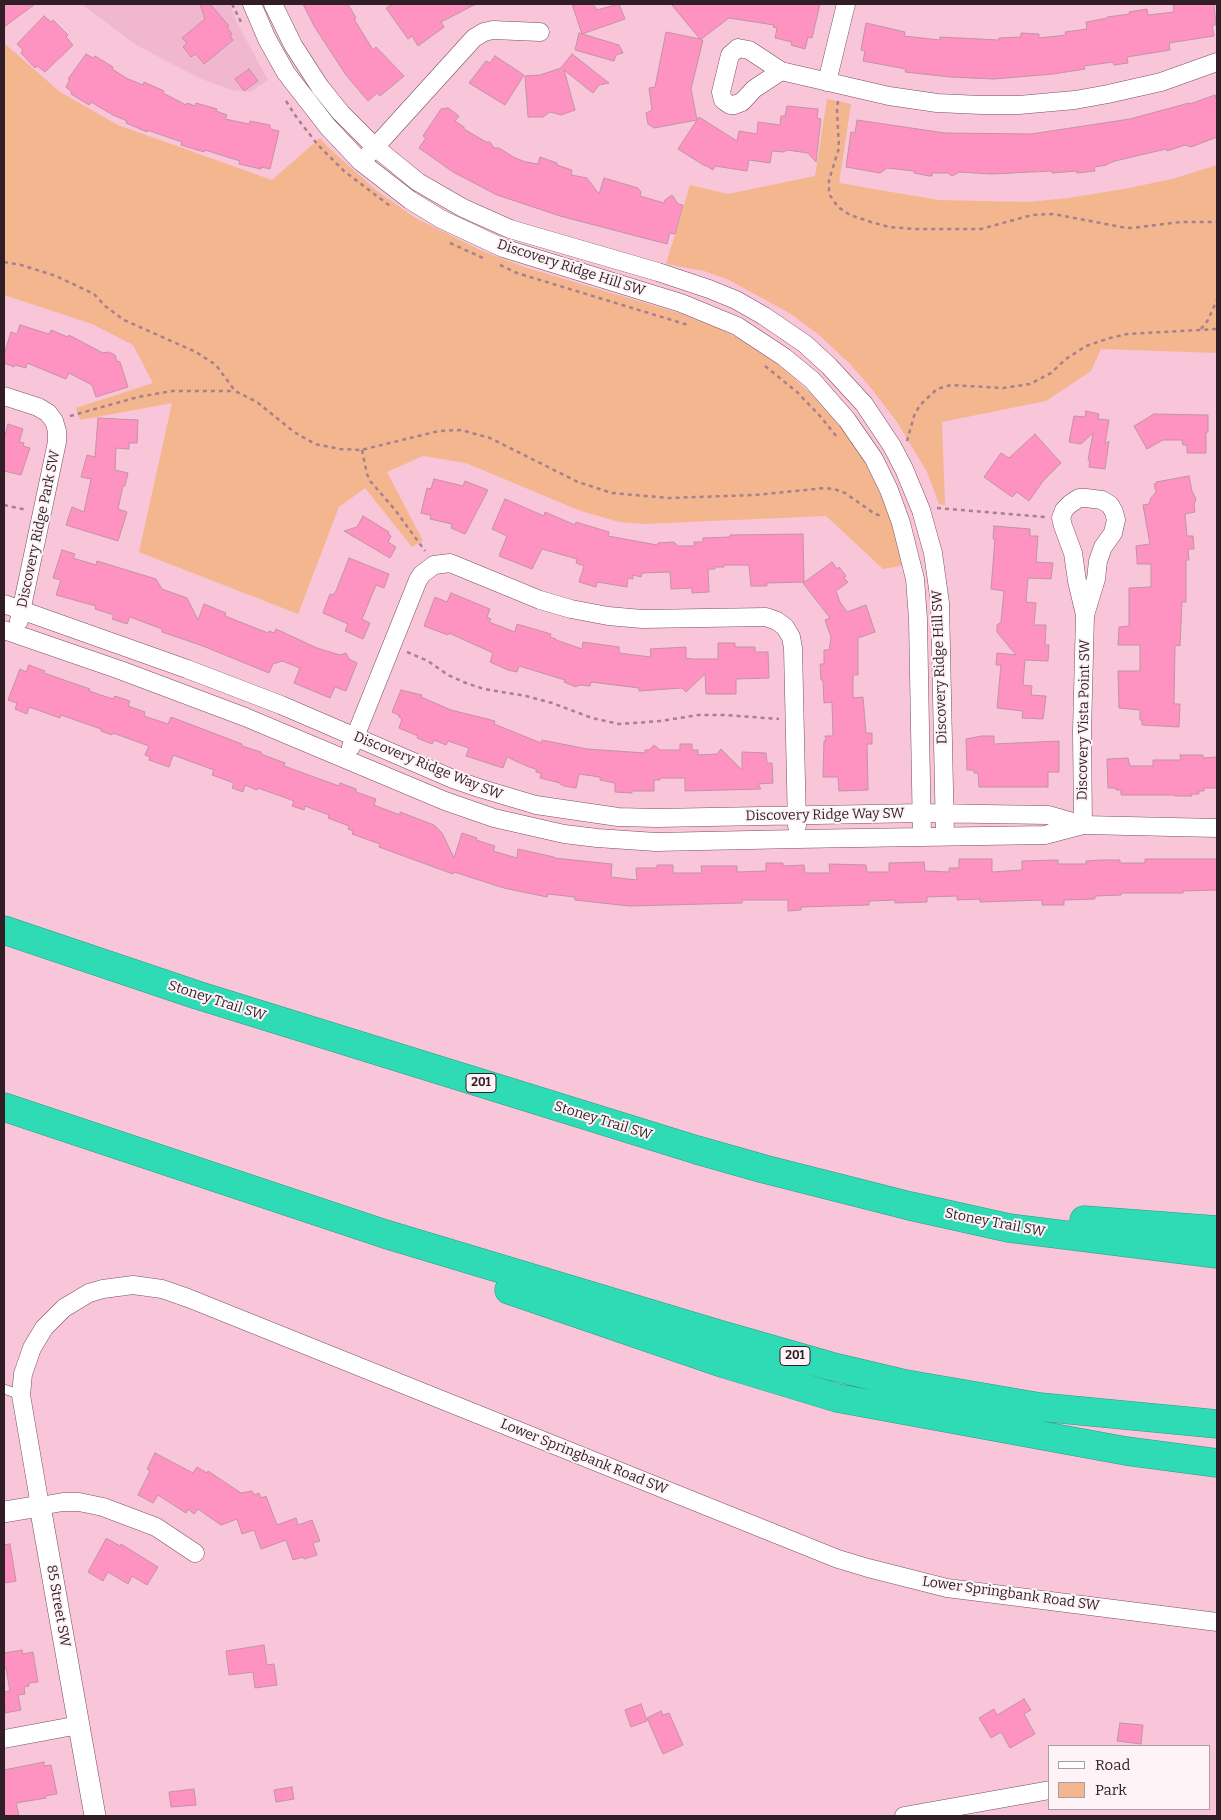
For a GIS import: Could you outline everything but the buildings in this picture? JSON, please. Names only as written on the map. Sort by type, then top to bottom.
[{"type":"highway","name":"Stoney Trail SW","points":[[4,930],[207,998],[697,1150],[764,1169],[910,1206],[1009,1228],[1217,1254]]},
{"type":"highway","name":"201","points":[[4,1107],[385,1234],[830,1366],[906,1384],[1040,1407],[1217,1424]]},
{"type":"highway","points":[[764,1169],[811,1167],[928,1196],[1060,1218],[1217,1230]]},
{"type":"highway","points":[[385,1234],[464,1274],[725,1364],[837,1398],[1126,1451],[1217,1463]]},
{"type":"street","name":"Discovery Ridge Hill SW","points":[[252,4],[267,39],[286,73],[328,127],[361,162],[410,200],[440,219],[503,248],[682,303],[737,326],[784,357],[812,380],[847,420],[874,459],[889,490],[901,523],[915,579],[918,619],[922,836]]},
{"type":"street","name":"Discovery Ridge Hill SW","points":[[272,4],[303,61],[320,87],[341,113],[375,147],[418,182],[440,196],[485,219],[510,229],[658,272],[736,300],[764,316],[805,344],[840,377],[864,404],[896,454],[921,510],[933,553],[940,602],[944,836]]},
{"type":"street","points":[[834,84],[846,4]]},
{"type":"street","points":[[361,162],[474,38],[484,32],[493,30],[540,32]]},
{"type":"street","points":[[286,73],[303,61]]},
{"type":"street","points":[[782,71],[889,96],[937,103],[1019,105],[1075,100],[1108,94],[1161,82],[1217,62]]},
{"type":"street","points":[[503,248],[510,229]]},
{"type":"street","name":"Discovery Ridge Hill SW","points":[[652,294],[658,272]]},
{"type":"street","points":[[4,396],[38,407],[54,420]]},
{"type":"street","name":"Discovery Ridge Park SW","points":[[10,632],[21,610],[57,442],[54,420]]},
{"type":"street","name":"Discovery Vista Point SW","points":[[1083,825],[1082,741],[1085,615],[1077,581],[1074,553],[1063,526],[1062,518],[1064,510],[1079,498],[1102,500],[1110,505],[1114,512],[1115,528],[1103,547],[1085,615]]},
{"type":"street","points":[[346,758],[418,580],[422,574],[434,565],[450,563],[540,600],[571,609],[608,616],[642,620],[766,618],[777,621],[785,627],[791,637],[793,648],[797,839]]},
{"type":"street","name":"Discovery Ridge Way SW","points":[[4,604],[187,669],[479,788],[536,805],[568,811],[618,817],[656,818],[922,813],[1048,815],[1083,825],[1217,828]]},
{"type":"street","name":"Discovery Ridge Way SW","points":[[10,632],[178,691],[472,811],[523,826],[564,834],[656,842],[1045,835],[1083,825]]},
{"type":"street","points":[[178,691],[187,669]]},
{"type":"street","points":[[564,834],[568,811]]},
{"type":"street","name":"Lower Springbank Road SW","points":[[21,1395],[23,1374],[32,1348],[44,1328],[64,1308],[89,1293],[103,1289],[125,1285],[147,1286],[188,1298],[853,1563],[910,1580],[947,1588],[1217,1622]]},
{"type":"street","name":"85 Street SW","points":[[21,1395],[95,1816]]},
{"type":"street","points":[[4,1512],[62,1502],[79,1502],[103,1507],[156,1527],[195,1553]]},
{"type":"street","points":[[4,1739],[79,1725]]},
{"type":"street","points":[[904,1816],[1048,1790]]},
{"type":"lane","points":[[4,1388],[21,1395]]},
{"type":"path","points":[[834,84],[839,148],[828,188],[833,201],[850,215],[889,227],[915,230],[981,229],[1032,215],[1044,214],[1071,216],[1131,228],[1181,222],[1217,222]]},
{"type":"path","points":[[4,262],[22,265],[56,276],[94,294],[105,306],[124,320],[196,352],[216,365],[235,391]]},
{"type":"path","points":[[1201,329],[1208,320],[1217,300]]},
{"type":"path","points":[[907,443],[914,416],[920,405],[937,389],[951,385],[1003,388],[1030,384],[1051,373],[1066,359],[1086,346],[1110,338],[1127,334],[1217,329]]},
{"type":"path","points":[[54,420],[138,396],[172,391],[235,391],[257,402],[294,432],[309,441],[326,446],[362,450],[439,431],[461,430],[490,438],[578,482],[612,493],[669,498],[755,495],[825,488],[834,489],[845,494],[879,515]]},
{"type":"path","points":[[362,450],[367,474],[371,482],[401,518],[434,565]]},
{"type":"path","points":[[4,505],[30,510]]},
{"type":"path","points":[[937,508],[1062,518]]},
{"type":"path","points":[[404,650],[428,661],[448,675],[466,683],[484,689],[526,696],[552,703],[608,722],[642,724],[698,715],[782,719]]},
{"type":"shaded area","points":[[82,4],[230,4],[236,21],[268,80],[251,92],[232,90],[199,78],[136,45]]},
{"type":"green space","points":[[4,43],[60,92],[118,125],[272,180],[320,138],[377,191],[417,219],[480,250],[524,267],[682,314],[719,328],[752,346],[786,371],[814,397],[840,426],[861,455],[893,519],[904,565],[883,569],[826,516],[644,524],[619,522],[578,510],[466,463],[423,456],[387,472],[423,541],[412,547],[365,488],[339,507],[298,614],[139,552],[172,403],[80,420],[76,408],[153,383],[133,345],[92,324],[4,295]]},
{"type":"green space","points":[[827,99],[851,104],[839,183],[938,200],[1028,202],[1068,198],[1172,179],[1217,165],[1217,353],[1101,349],[1091,371],[1046,401],[942,422],[945,505],[939,504],[927,472],[897,422],[850,364],[819,335],[791,314],[729,280],[704,271],[666,264],[690,185],[728,194],[815,176]]}]
